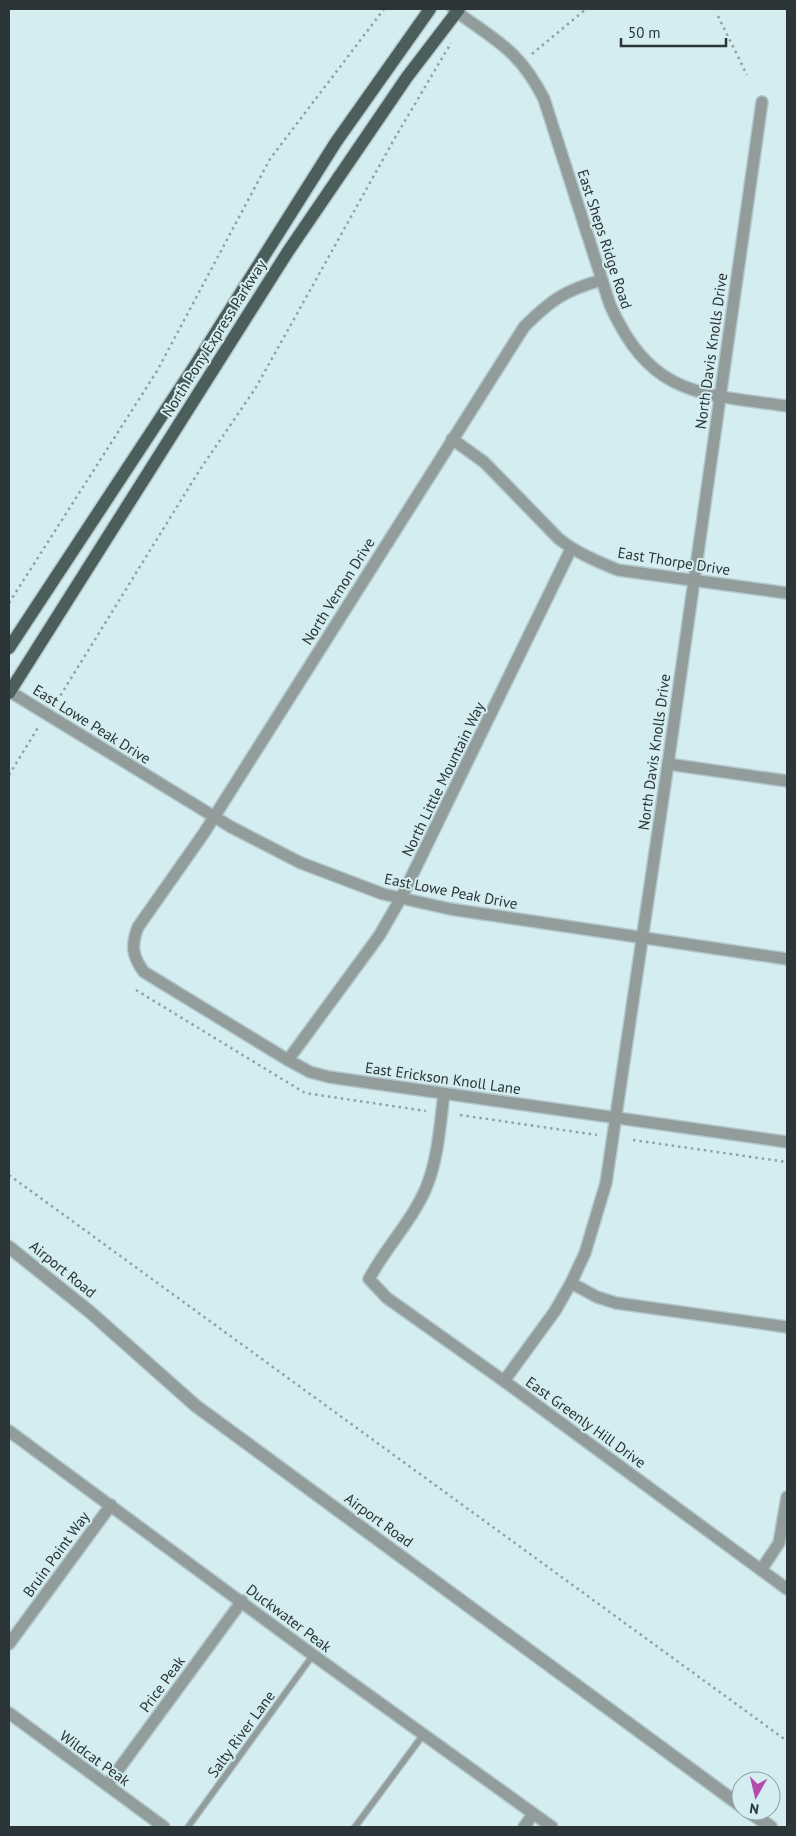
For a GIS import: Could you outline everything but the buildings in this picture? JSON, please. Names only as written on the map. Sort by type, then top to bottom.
[{"type":"main road","name":"North Pony Express Parkway","points":[[9,648],[194,367],[336,142],[430,9]]},
{"type":"main road","name":"North Pony Express Parkway","points":[[9,692],[287,253],[402,85],[456,10]]},
{"type":"street","name":"East Sheps Ridge Road","points":[[456,10],[512,52],[528,69],[544,99],[602,280],[623,334],[642,359],[661,375],[681,386],[720,396],[787,406]]},
{"type":"street","name":"North Davis Knolls Drive","points":[[504,1381],[555,1311],[571,1283],[585,1253],[598,1214],[616,1117],[762,102]]},
{"type":"street","name":"North Vernon Drive","points":[[133,951],[133,938],[138,927],[214,817],[524,327],[549,302],[574,288],[602,280]]},
{"type":"street","name":"East Thorpe Drive","points":[[452,439],[484,462],[538,520],[571,549],[618,570],[787,593]]},
{"type":"street","name":"North Little Mountain Way","points":[[288,1060],[379,936],[401,898],[571,549]]},
{"type":"street","name":"East Lowe Peak Drive","points":[[9,692],[266,847],[347,882],[401,898],[450,909],[787,959]]},
{"type":"street","points":[[668,764],[787,781]]},
{"type":"street","name":"East Erickson Knoll Lane","points":[[133,951],[137,962],[144,972],[288,1060],[310,1072],[329,1078],[787,1142]]},
{"type":"street","name":"East Greenly Hill Drive","points":[[444,1094],[434,1160],[426,1188],[413,1212],[381,1257],[369,1279],[387,1298],[504,1381],[787,1589]]},
{"type":"street","name":"Airport Road","points":[[9,1247],[90,1312],[196,1406],[731,1799]]},
{"type":"street","points":[[571,1283],[597,1297],[616,1303],[787,1327]]},
{"type":"street","name":"Duckwater Peak","points":[[9,1431],[313,1655],[552,1827]]},
{"type":"street","points":[[762,1570],[779,1543],[787,1496]]},
{"type":"street","name":"Bruin Point Way","points":[[9,1644],[110,1505]]},
{"type":"street","name":"Price Peak","points":[[107,1785],[242,1601]]},
{"type":"street","name":"Wildcat Peak","points":[[9,1713],[164,1827]]},
{"type":"street","points":[[524,1827],[533,1814]]},
{"type":"lane","name":"Salty River Lane","points":[[188,1827],[313,1655]]},
{"type":"lane","points":[[355,1827],[423,1735]]},
{"type":"path","points":[[9,603],[157,371],[270,159],[384,9]]},
{"type":"path","points":[[532,54],[586,9]]},
{"type":"path","points":[[718,16],[747,75]]},
{"type":"path","points":[[57,701],[199,471],[255,389],[396,136],[453,40]]},
{"type":"path","points":[[9,775],[39,726]]},
{"type":"path","points":[[460,1114],[597,1135]]},
{"type":"path","points":[[633,1140],[787,1162]]},
{"type":"path","points":[[9,1175],[787,1741]]}]
